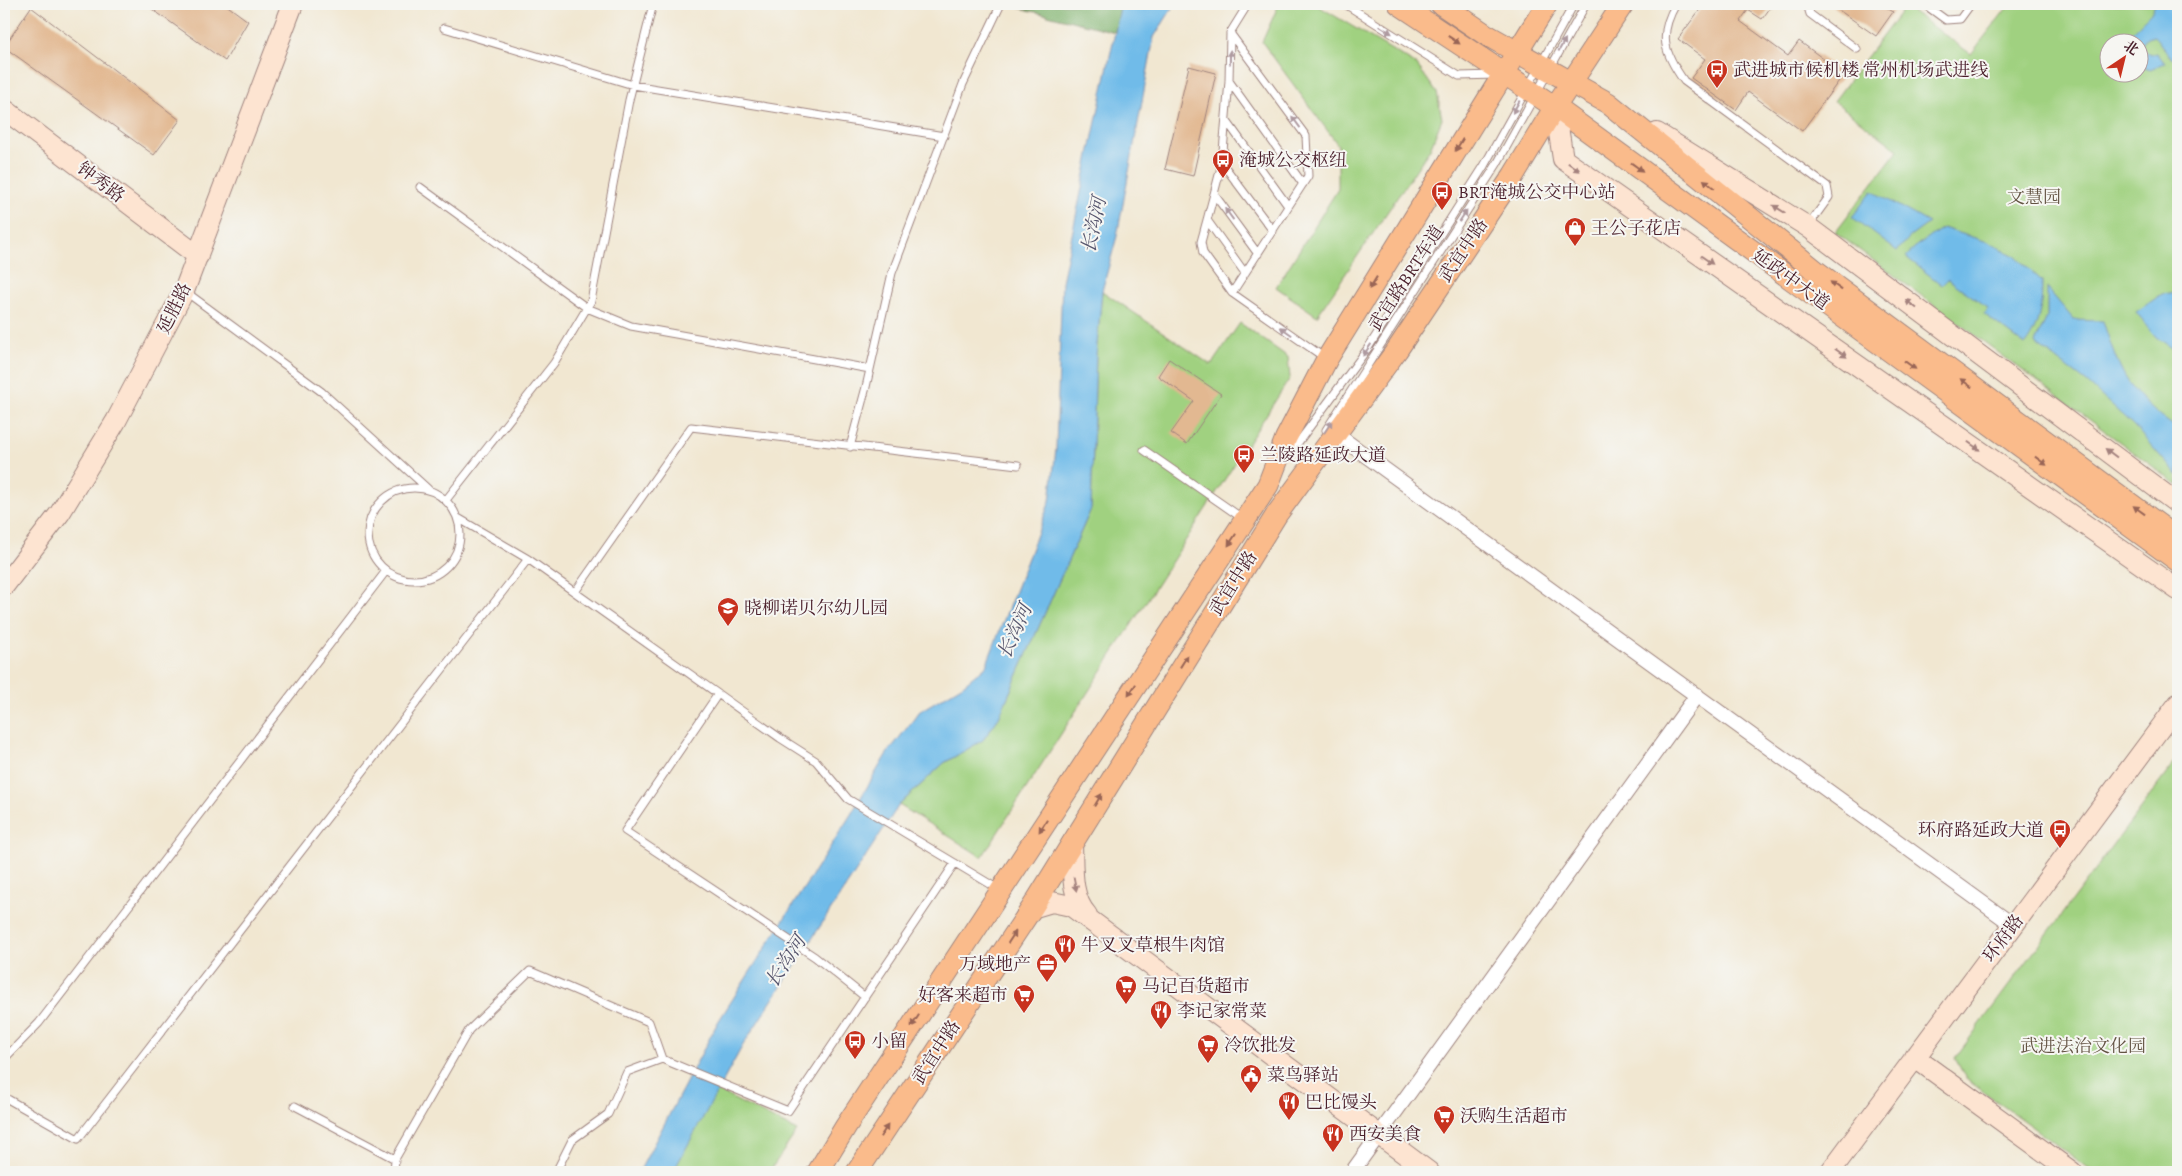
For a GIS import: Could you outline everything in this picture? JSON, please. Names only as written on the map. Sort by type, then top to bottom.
[{"type":"main road","name":"延政中大道","points":[[1399,4],[1555,107],[2178,561]]},
{"type":"main road","name":"延政中大道","points":[[1441,4],[1485,34],[1608,103],[1816,271],[2178,540]]},
{"type":"main road","name":"武宜中路","points":[[818,1172],[846,1126],[1268,485],[1286,438],[1326,359],[1547,4]]},
{"type":"main road","name":"武宜中路","points":[[857,1172],[1032,908],[1146,721],[1277,514],[1328,437],[1408,334],[1513,176],[1555,107],[1623,4]]},
{"type":"street","name":"延胜路","points":[[4,586],[60,513],[116,421],[184,291],[293,4]]},
{"type":"street","points":[[1608,103],[1808,226],[2178,504]]},
{"type":"street","points":[[1555,107],[1563,159],[2178,590]]},
{"type":"street","name":"钟秀路","points":[[4,109],[198,256]]},
{"type":"street","points":[[1328,437],[1697,695],[2013,925]]},
{"type":"street","points":[[1352,1172],[1697,695]]},
{"type":"street","name":"环府路","points":[[1830,1172],[2178,704]]},
{"type":"street","points":[[1072,843],[1073,880],[1080,907],[1092,920]]},
{"type":"street","points":[[1032,908],[1052,902],[1071,906],[1092,920],[1428,1172]]},
{"type":"street","points":[[1914,1057],[2072,1172]]},
{"type":"lane","points":[[446,500],[554,363],[591,301],[633,85],[653,4]]},
{"type":"lane","points":[[850,447],[892,273],[963,84],[1001,4]]},
{"type":"lane","points":[[1248,4],[1230,33],[1229,81],[1222,163],[1201,242],[1203,253],[1232,294],[1326,359]]},
{"type":"lane","points":[[1345,4],[1459,76],[1503,74]]},
{"type":"lane","name":"武宜路BRT车道","points":[[1328,437],[1497,164],[1574,4]]},
{"type":"lane","name":"武宜路BRT车道","points":[[1544,67],[1586,4]]},
{"type":"lane","points":[[1676,4],[1664,43],[1670,62],[1684,81],[1826,186],[1829,197],[1808,226]]},
{"type":"lane","points":[[1807,4],[1810,14],[1857,49]]},
{"type":"lane","points":[[1924,4],[1946,20],[1960,19],[1971,4]]},
{"type":"lane","points":[[444,28],[633,85],[944,136]]},
{"type":"lane","points":[[1230,33],[1306,136],[1308,176],[1232,294]]},
{"type":"lane","points":[[1229,81],[1303,184]]},
{"type":"lane","name":"武宜路BRT车道","points":[[1268,485],[1368,348],[1531,92]]},
{"type":"lane","points":[[1226,120],[1288,206]]},
{"type":"lane","points":[[1222,163],[1273,231]]},
{"type":"lane","points":[[420,187],[587,308],[631,326],[870,368]]},
{"type":"lane","points":[[1214,194],[1258,254]]},
{"type":"lane","points":[[1206,220],[1245,273]]},
{"type":"lane","points":[[184,291],[322,392],[428,489],[446,500],[458,518],[461,532],[459,547],[452,561],[442,571],[428,578],[413,580],[399,578],[386,570],[376,560],[369,547],[367,533],[373,512],[386,496],[399,489],[413,487],[428,489]]},
{"type":"lane","points":[[575,592],[691,427],[850,447],[1018,465]]},
{"type":"lane","points":[[1144,450],[1245,520]]},
{"type":"lane","points":[[1277,514],[1309,456]]},
{"type":"lane","points":[[458,518],[528,558],[816,762],[848,799],[1001,890]]},
{"type":"lane","points":[[4,1097],[78,1139],[528,558]]},
{"type":"lane","points":[[4,1059],[39,1023],[386,570]]},
{"type":"lane","points":[[718,694],[625,831],[815,957],[865,996]]},
{"type":"lane","points":[[556,1172],[572,1140],[608,1114],[627,1072],[663,1059],[788,1111],[955,863]]},
{"type":"lane","points":[[394,1172],[395,1159],[469,1030],[530,971],[649,1022],[663,1059]]},
{"type":"lane","points":[[295,1106],[395,1159]]},
{"type":"green space","points":[[1004,4],[1121,4],[1115,32]]},
{"type":"green space","points":[[1279,4],[1315,4],[1417,65],[1437,93],[1442,119],[1430,149],[1317,316],[1276,287],[1338,189],[1338,145],[1262,42]]},
{"type":"green space","name":"文慧园","points":[[2010,4],[2178,4],[2178,485],[1835,232],[1898,150],[1834,101],[1905,6],[1971,54]]},
{"type":"green space","points":[[1102,291],[1211,365],[1240,323],[1288,357],[1290,378],[982,857],[899,805],[944,763],[983,740],[998,719],[1091,509],[1096,356]]},
{"type":"green space","name":"武进法治文化园","points":[[2178,758],[2178,1172],[2094,1172],[1966,1079],[1955,1058]]},
{"type":"green space","points":[[716,1090],[797,1131],[769,1172],[673,1172]]},
{"type":"water","name":"长沟河","points":[[1121,4],[1175,4],[1154,37],[1117,236],[1102,291],[1096,356],[1091,509],[998,719],[983,740],[944,763],[899,805],[743,1045],[673,1172],[639,1172],[718,1022],[850,816],[886,755],[920,711],[963,685],[986,666],[1050,501],[1056,449],[1062,282]]},
{"type":"water","points":[[2155,4],[2178,4],[2178,48],[2172,59],[2154,36],[2150,37],[2150,32],[2132,32],[2151,13]]},
{"type":"water","points":[[2157,53],[2165,63],[2150,69],[2150,55]]},
{"type":"water","points":[[1872,191],[1929,223],[1910,237],[1897,251],[1852,217]]},
{"type":"water","points":[[1943,228],[1988,242],[2015,256],[2042,281],[2037,322],[2025,345],[1984,314],[1988,308],[1948,279],[1942,285],[1906,257],[1917,245]]},
{"type":"water","points":[[2047,288],[2074,320],[2103,321],[2115,356],[2129,383],[2148,406],[2178,429],[2178,476],[2133,425],[2087,383],[2035,343],[2047,317]]},
{"type":"water","points":[[2178,292],[2178,352],[2156,337],[2136,312],[2162,294]]},
{"type":"building","points":[[145,4],[225,4],[248,21],[225,61]]},
{"type":"building","points":[[1704,4],[1773,4],[1762,19],[1748,10],[1740,21],[1788,56],[1799,41],[1844,74],[1802,131],[1748,92],[1736,110],[1691,78],[1705,59],[1678,39]]},
{"type":"building","points":[[1830,4],[1882,4],[1893,12],[1876,36]]},
{"type":"building","points":[[31,7],[180,120],[154,155],[4,47]]},
{"type":"building","points":[[1189,66],[1216,73],[1193,176],[1165,169]]},
{"type":"building","points":[[1169,359],[1221,394],[1187,444],[1171,433],[1194,401],[1158,376]]},
{"type":"place","name":"武进城市候机楼 常州机场武进线","points":[[1717,89]]},
{"type":"place","name":"淹城公交枢纽","points":[[1223,179]]},
{"type":"place","name":"BRT淹城公交中心站","points":[[1442,211]]},
{"type":"place","name":"王公子花店","points":[[1575,247]]},
{"type":"place","name":"兰陵路延政大道","points":[[1244,474]]},
{"type":"place","name":"晓柳诺贝尔幼儿园","points":[[728,627]]},
{"type":"place","name":"环府路延政大道","points":[[2060,849]]},
{"type":"place","name":"牛叉叉草根牛肉馆","points":[[1065,964]]},
{"type":"place","name":"万域地产","points":[[1047,983]]},
{"type":"place","name":"马记百货超市","points":[[1126,1005]]},
{"type":"place","name":"好客来超市","points":[[1024,1014]]},
{"type":"place","name":"李记家常菜","points":[[1161,1030]]},
{"type":"place","name":"小留","points":[[855,1060]]},
{"type":"place","name":"冷饮批发","points":[[1208,1064]]},
{"type":"place","name":"菜鸟驿站","points":[[1251,1094]]},
{"type":"place","name":"巴比馒头","points":[[1289,1121]]},
{"type":"place","name":"沃购生活超市","points":[[1444,1135]]},
{"type":"place","name":"西安美食","points":[[1333,1153]]}]
